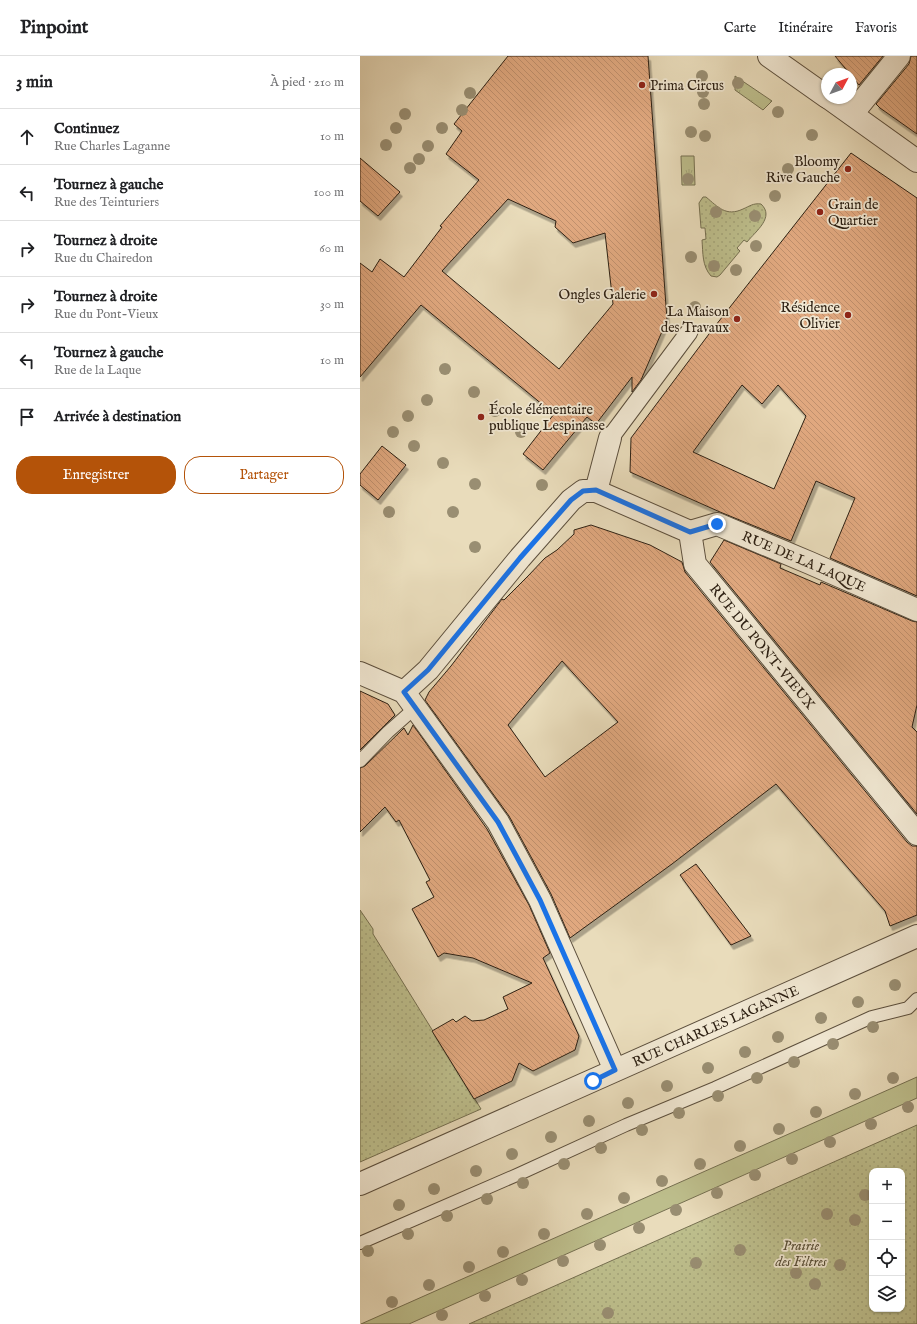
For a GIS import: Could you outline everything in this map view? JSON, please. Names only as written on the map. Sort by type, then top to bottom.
[{"type":"street","points":[[769,56],[821,92]]},
{"type":"street","points":[[852,114],[899,56]]},
{"type":"street","points":[[838,104],[917,161]]},
{"type":"street","points":[[596,490],[610,438],[689,332]]},
{"type":"street","points":[[410,700],[428,670],[520,558],[571,500],[583,491],[596,490],[690,532]]},
{"type":"street","name":"RUE DE LA LAQUE","points":[[690,532],[717,524],[917,610]]},
{"type":"street","name":"RUE DU PONT-VIEUX","points":[[690,532],[695,564],[917,834]]},
{"type":"street","points":[[361,675],[410,700],[498,822],[540,900],[615,1070]]},
{"type":"street","name":"RUE CHARLES LAGANNE","points":[[360,1184],[917,936]]},
{"type":"lane","points":[[360,761],[388,732],[410,700]]},
{"type":"lane","points":[[360,1243],[519,1174],[626,1125],[715,1088],[872,1017],[908,1008],[917,999]]},
{"type":"green space","points":[[735,76],[772,101],[763,110],[735,90]]},
{"type":"green space","points":[[681,156],[694,156],[695,185],[682,185]]},
{"type":"green space","points":[[703,197],[706,197],[723,210],[732,212],[754,204],[761,204],[765,209],[766,214],[763,224],[747,242],[744,240],[737,248],[740,251],[717,277],[711,276],[708,272],[704,259],[702,240],[706,239],[705,228],[701,228],[699,203]]},
{"type":"green space","points":[[360,910],[373,929],[373,934],[481,1109],[360,1162]]},
{"type":"green space","points":[[917,1077],[917,1098],[409,1324],[361,1324]]},
{"type":"green space","name":"Prairie des Filtres","points":[[917,1125],[917,1324],[469,1324]]},
{"type":"building","points":[[508,56],[648,56],[667,320],[641,380],[632,392],[632,377],[596,424],[587,417],[543,470],[523,454],[554,414],[421,305],[360,377],[360,263],[372,272],[380,259],[404,277],[442,227],[440,226],[479,180],[446,154],[462,131],[454,124]],"holes":[[[508,199],[556,221],[555,227],[573,243],[605,233],[613,304],[559,369],[442,271]]]},
{"type":"building","points":[[835,56],[883,56],[859,85],[857,83],[857,68],[845,68]]},
{"type":"building","points":[[911,56],[917,56],[917,134],[876,104],[909,64]]},
{"type":"building","points":[[851,153],[917,198],[917,596],[830,558],[855,498],[816,481],[791,541],[720,512],[630,472],[631,438],[712,330]],"holes":[[[742,385],[762,404],[778,385],[806,416],[774,489],[693,452]]]},
{"type":"building","points":[[360,158],[400,192],[378,216],[360,201]]},
{"type":"building","points":[[382,446],[406,465],[378,500],[360,485],[360,474]]},
{"type":"building","points":[[591,525],[650,545],[682,562],[685,572],[907,842],[912,846],[917,846],[917,915],[890,926],[885,911],[776,784],[672,864],[570,938],[551,894],[509,816],[425,700],[429,692],[451,666],[502,599],[504,600],[545,558],[557,550],[574,534],[574,530]],"holes":[[[562,661],[618,722],[545,777],[508,725]]]},
{"type":"building","points":[[724,540],[781,564],[780,568],[820,585],[821,582],[917,622],[917,705],[912,727],[917,732],[917,814],[710,562]]},
{"type":"building","points":[[360,691],[388,704],[395,715],[360,750]]},
{"type":"building","points":[[413,725],[487,829],[529,905],[550,953],[543,958],[579,1036],[575,1050],[533,1071],[519,1063],[512,1081],[474,1099],[432,1031],[453,1019],[456,1022],[465,1016],[472,1021],[484,1020],[508,1009],[503,997],[532,983],[473,958],[444,953],[438,957],[412,909],[434,897],[426,882],[430,880],[399,820],[396,822],[385,807],[360,832],[360,768],[365,766],[404,728],[408,735]]},
{"type":"building","points":[[696,864],[751,936],[731,945],[680,875]]},
{"type":"place","name":"Prima Circus","points":[[642,85]]},
{"type":"place","name":"Bloomy Rive Gauche","points":[[848,169]]},
{"type":"place","name":"Grain de Quartier","points":[[820,212]]},
{"type":"place","name":"Ongles Galerie","points":[[654,294]]},
{"type":"place","name":"Résidence Olivier","points":[[848,315]]},
{"type":"place","name":"La Maison des Travaux","points":[[737,319]]},
{"type":"place","name":"École élémentaire publique Lespinasse","points":[[481,417]]},
{"type":"route","points":[[593,1081],[615,1070],[540,900],[498,822],[404,692],[428,670],[520,558],[571,500],[583,491],[596,490],[690,532],[717,524]]}]
